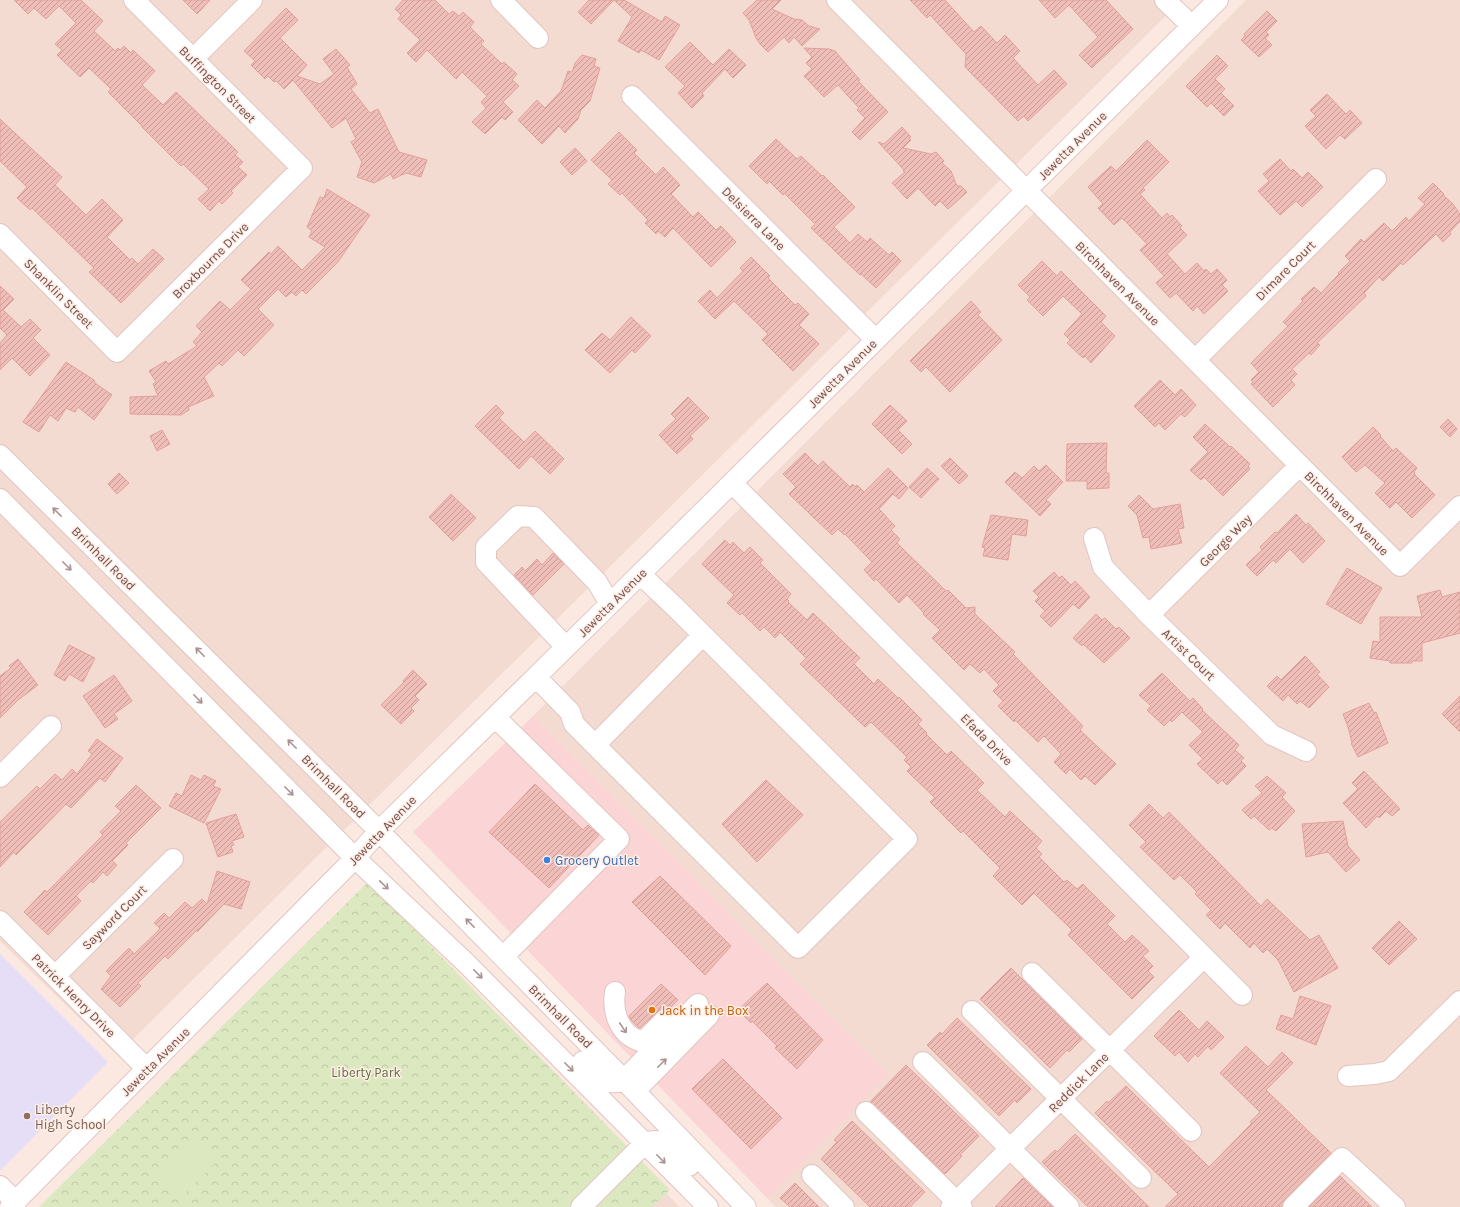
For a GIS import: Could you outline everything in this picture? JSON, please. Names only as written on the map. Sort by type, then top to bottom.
[{"type":"street","name":"Buffington Street","points":[[134,0],[302,168]]},
{"type":"street","points":[[193,59],[252,0]]},
{"type":"street","points":[[501,0],[538,38]]},
{"type":"street","name":"Birchhaven Avenue","points":[[837,0],[1400,566],[1460,506]]},
{"type":"street","points":[[1165,0],[1192,26]]},
{"type":"street","name":"Jewetta Avenue","points":[[13,1204],[356,858],[379,831],[566,648],[1218,0]]},
{"type":"street","name":"Delsierra Lane","points":[[632,96],[876,340]]},
{"type":"street","name":"Broxbourne Drive","points":[[117,352],[302,168]]},
{"type":"street","name":"Dimare Court","points":[[1195,360],[1376,179]]},
{"type":"street","name":"Shanklin Street","points":[[0,234],[117,352]]},
{"type":"street","name":"Brimhall Road","points":[[0,455],[379,831],[630,1086],[746,1207]]},
{"type":"street","name":"George Way","points":[[1149,615],[1300,466]]},
{"type":"street","name":"Efada Drive","points":[[732,483],[1242,995]]},
{"type":"street","points":[[0,499],[356,858],[466,963],[708,1207]]},
{"type":"street","points":[[566,648],[486,562],[486,547],[518,516],[534,517],[597,582],[610,604]]},
{"type":"street","name":"Artist Court","points":[[1094,538],[1103,568],[1149,615],[1272,735],[1306,751]]},
{"type":"street","points":[[536,677],[570,712],[574,724],[798,948],[907,839],[640,574]]},
{"type":"street","points":[[595,745],[703,635]]},
{"type":"street","points":[[495,717],[619,839],[503,957]]},
{"type":"street","points":[[0,777],[51,726]]},
{"type":"street","name":"Sayword Court","points":[[55,976],[173,859]]},
{"type":"street","name":"Patrick Henry Drive","points":[[0,921],[147,1068]]},
{"type":"street","name":"Reddick Lane","points":[[957,1205],[1010,1148],[1204,957]]},
{"type":"street","points":[[1032,973],[1191,1131]]},
{"type":"street","points":[[507,1004],[538,1017],[602,1080],[630,1086],[699,1004],[640,1041],[625,1033],[620,1025],[614,1002],[615,992]]},
{"type":"street","points":[[1348,1076],[1375,1074],[1389,1071],[1460,1001]]},
{"type":"street","points":[[972,1011],[1141,1178]]},
{"type":"street","points":[[923,1062],[1069,1207]]},
{"type":"street","points":[[866,1112],[957,1205]]},
{"type":"street","points":[[581,1207],[645,1143],[653,1141],[660,1141],[666,1144],[729,1204],[738,1207]]},
{"type":"street","points":[[1293,1207],[1342,1158],[1395,1207]]},
{"type":"street","points":[[812,1175],[844,1207]]},
{"type":"street","points":[[0,1186],[13,1204]]},
{"type":"shaded area","points":[[0,0],[1182,0],[117,1055],[0,941]]},
{"type":"shaded area","points":[[1246,0],[1460,0],[1460,1207],[776,1207],[768,1199],[887,1074],[533,716]]},
{"type":"shaded area","points":[[533,716],[888,1074],[768,1199],[413,832]]},
{"type":"shaded area","name":"Liberty High School","points":[[0,954],[108,1062],[0,1171]]},
{"type":"shaded area","points":[[666,1193],[680,1207],[652,1207]]},
{"type":"green space","name":"Liberty Park","points":[[368,882],[670,1190],[652,1207],[39,1207]]},
{"type":"green space","points":[[197,1136],[219,1159],[182,1196],[160,1174]]},
{"type":"building","points":[[14,0],[81,0],[103,21],[94,31],[115,51],[118,48],[120,50],[124,46],[131,53],[133,50],[155,71],[142,85],[163,105],[176,92],[238,152],[235,155],[243,162],[238,167],[247,175],[231,191],[233,193],[222,204],[219,201],[210,211],[198,199],[209,189],[183,164],[181,166],[142,127],[108,92],[111,89],[89,68],[80,77],[57,55],[62,50],[55,44],[76,23],[59,6],[46,19],[34,8],[28,14]]},
{"type":"building","points":[[183,0],[210,0],[197,14]]},
{"type":"building","points":[[403,0],[435,0],[449,14],[453,11],[459,16],[463,12],[474,22],[470,27],[484,41],[481,44],[502,64],[504,62],[517,74],[512,80],[519,86],[503,102],[513,112],[505,120],[502,117],[485,134],[472,122],[486,108],[481,102],[487,96],[462,72],[456,79],[427,50],[416,62],[407,53],[420,40],[398,19],[401,15],[395,9]]},
{"type":"building","points":[[589,0],[614,0],[591,24],[578,12]]},
{"type":"building","points":[[614,0],[624,0],[662,22],[665,16],[680,25],[659,60],[641,50],[639,53],[618,41],[632,17]]},
{"type":"building","points":[[757,0],[781,0],[772,9],[794,19],[802,20],[809,26],[820,29],[802,46],[794,37],[789,43],[784,37],[768,52],[756,38],[749,20],[743,13]]},
{"type":"building","points":[[910,0],[945,0],[974,32],[981,26],[997,43],[1005,35],[1020,51],[1013,58],[1038,85],[1054,70],[1067,84],[1028,121],[1024,116],[1018,121],[965,67],[966,54],[930,15],[927,18]]},
{"type":"building","points":[[1039,0],[1106,0],[1133,29],[1092,68],[1079,55],[1098,37],[1069,5],[1055,18]]},
{"type":"building","points":[[286,8],[298,20],[280,38],[307,65],[297,76],[320,84],[334,74],[323,59],[336,49],[350,65],[347,67],[357,84],[351,89],[370,113],[378,109],[399,152],[427,160],[421,177],[406,173],[393,179],[391,174],[374,183],[357,177],[362,162],[351,142],[356,139],[346,118],[332,128],[293,80],[284,89],[268,76],[265,79],[251,65],[255,61],[244,51]]},
{"type":"building","points":[[1267,11],[1277,21],[1266,32],[1269,35],[1265,38],[1272,45],[1259,57],[1241,40],[1245,36],[1244,34]]},
{"type":"building","points":[[690,42],[713,65],[729,49],[746,65],[733,78],[725,69],[702,93],[704,96],[692,108],[678,93],[685,86],[665,67]]},
{"type":"building","points":[[804,48],[829,49],[835,51],[860,80],[858,81],[888,112],[860,140],[852,132],[865,118],[857,110],[859,108],[838,85],[824,97],[804,76],[812,69],[806,63],[812,57]]},
{"type":"building","points":[[582,55],[596,59],[594,66],[600,68],[590,101],[581,110],[578,119],[565,133],[559,126],[542,144],[518,120],[537,100],[545,108],[561,91],[568,71],[572,72],[575,63]]},
{"type":"building","points":[[1217,55],[1228,66],[1215,79],[1225,89],[1221,93],[1234,106],[1224,116],[1211,103],[1207,107],[1186,86]]},
{"type":"building","points":[[1327,94],[1346,114],[1350,110],[1362,123],[1345,139],[1340,135],[1326,149],[1305,126],[1316,116],[1310,110]]},
{"type":"building","points":[[0,119],[62,177],[55,185],[86,215],[102,199],[123,220],[107,237],[130,260],[132,258],[138,264],[153,249],[164,259],[121,303],[89,272],[94,268],[32,208],[30,210],[17,198],[27,187],[0,161]]},
{"type":"building","points":[[902,127],[911,137],[909,138],[911,140],[903,148],[931,154],[936,152],[944,161],[942,163],[951,171],[957,186],[961,186],[967,192],[948,209],[940,201],[935,206],[918,188],[907,199],[892,183],[905,172],[878,142],[884,144]]},
{"type":"building","points":[[619,132],[637,150],[634,153],[656,175],[663,167],[680,185],[671,194],[693,217],[698,212],[716,230],[721,226],[736,242],[711,267],[673,228],[665,237],[658,231],[656,234],[645,223],[648,220],[622,193],[620,195],[608,184],[612,180],[591,160]]},
{"type":"building","points":[[776,139],[797,159],[801,156],[822,176],[823,175],[855,207],[834,227],[850,243],[858,234],[867,242],[870,238],[889,255],[892,252],[901,261],[876,288],[861,274],[860,275],[811,228],[815,224],[784,193],[783,195],[769,181],[767,184],[749,166]]},
{"type":"building","points":[[1147,140],[1169,162],[1143,188],[1145,190],[1140,194],[1162,218],[1167,213],[1170,217],[1172,215],[1182,226],[1180,228],[1187,235],[1167,254],[1185,274],[1197,263],[1204,271],[1206,269],[1211,274],[1217,269],[1227,280],[1222,285],[1228,291],[1204,314],[1197,306],[1193,311],[1176,293],[1170,298],[1156,283],[1164,276],[1140,250],[1147,244],[1122,218],[1114,225],[1098,208],[1103,204],[1088,187],[1111,166],[1116,171]]},
{"type":"building","points":[[575,148],[587,161],[572,175],[560,162]]},
{"type":"building","points":[[1280,159],[1291,171],[1293,169],[1302,178],[1308,172],[1323,187],[1302,207],[1296,201],[1280,215],[1258,191],[1269,181],[1263,174]]},
{"type":"building","points":[[1433,183],[1460,214],[1460,221],[1450,232],[1451,234],[1443,242],[1436,234],[1403,265],[1401,263],[1383,281],[1379,277],[1364,293],[1366,296],[1317,343],[1320,345],[1311,355],[1309,353],[1292,369],[1297,374],[1291,380],[1295,385],[1273,407],[1251,384],[1253,382],[1251,380],[1259,372],[1251,363],[1288,326],[1283,322],[1303,301],[1301,299],[1314,287],[1321,293],[1339,274],[1338,273],[1350,261],[1345,256],[1361,239],[1364,242],[1384,223],[1392,231],[1406,217],[1409,221],[1425,204],[1418,198]]},
{"type":"building","points":[[327,189],[370,215],[338,262],[306,294],[302,290],[296,296],[292,292],[286,297],[278,289],[258,309],[274,325],[244,356],[238,350],[222,366],[219,363],[204,377],[214,396],[188,407],[189,410],[181,415],[130,414],[130,397],[158,396],[153,384],[156,382],[149,371],[166,361],[168,364],[197,346],[193,342],[202,332],[196,326],[220,301],[230,310],[251,289],[241,280],[269,252],[271,254],[278,246],[302,270],[325,247],[309,237],[312,231],[307,227],[320,197],[324,198]]},
{"type":"building","points":[[751,257],[770,276],[768,278],[795,305],[798,303],[809,314],[799,325],[819,344],[793,371],[762,340],[768,334],[734,301],[715,319],[698,301],[710,290],[717,298],[743,271],[740,268]]},
{"type":"building","points":[[1042,261],[1057,276],[1061,271],[1106,316],[1101,322],[1115,336],[1091,363],[1085,356],[1083,358],[1067,343],[1070,340],[1064,334],[1082,314],[1063,296],[1043,316],[1027,300],[1030,297],[1018,285]]},
{"type":"building","points":[[0,286],[14,299],[3,310],[21,327],[30,319],[41,330],[33,338],[50,355],[30,376],[12,358],[0,370],[0,343],[7,335],[0,328]]},
{"type":"building","points":[[971,301],[981,312],[978,315],[1002,340],[950,392],[926,367],[921,372],[910,361]]},
{"type":"building","points":[[631,317],[651,336],[635,353],[632,350],[610,373],[585,350],[602,333],[610,340]]},
{"type":"building","points":[[66,362],[94,380],[95,383],[112,395],[94,420],[78,407],[75,412],[66,408],[58,421],[50,415],[39,432],[23,422]]},
{"type":"building","points":[[1160,380],[1175,395],[1181,389],[1196,405],[1185,417],[1181,414],[1165,430],[1159,423],[1155,427],[1134,406]]},
{"type":"building","points":[[688,397],[709,418],[690,436],[693,439],[677,454],[659,435],[676,419],[671,414]]},
{"type":"building","points":[[496,405],[504,413],[499,418],[524,442],[535,431],[564,459],[550,474],[531,456],[519,469],[475,426]]},
{"type":"building","points":[[890,405],[907,421],[898,430],[912,444],[902,454],[872,424]]},
{"type":"building","points":[[1448,419],[1457,429],[1450,437],[1440,427]]},
{"type":"building","points":[[1205,424],[1250,464],[1248,466],[1250,469],[1223,496],[1204,477],[1201,480],[1190,470],[1208,452],[1193,437]]},
{"type":"building","points":[[1373,427],[1393,451],[1396,448],[1417,468],[1414,472],[1415,475],[1435,495],[1412,518],[1396,502],[1390,508],[1375,493],[1385,483],[1365,465],[1356,472],[1342,457]]},
{"type":"building","points":[[162,430],[170,444],[157,451],[150,436]]},
{"type":"building","points":[[1107,443],[1106,473],[1109,473],[1109,488],[1087,489],[1087,481],[1066,481],[1067,444]]},
{"type":"building","points":[[805,453],[818,466],[823,461],[850,487],[853,484],[855,487],[857,485],[864,492],[888,468],[908,488],[899,499],[893,494],[879,509],[895,526],[891,530],[900,539],[897,543],[946,591],[948,590],[966,608],[975,607],[975,614],[1015,652],[1013,654],[1083,726],[1080,730],[1116,764],[1095,785],[1085,776],[1081,780],[1070,769],[1066,774],[1054,762],[1061,754],[1044,736],[1038,742],[998,706],[1003,701],[993,691],[999,685],[984,669],[980,673],[970,664],[964,670],[932,638],[940,630],[923,614],[924,613],[907,595],[899,603],[876,579],[874,581],[864,570],[872,562],[845,534],[844,535],[838,529],[832,535],[789,494],[796,487],[783,474]]},
{"type":"building","points":[[950,458],[968,476],[959,484],[941,466]]},
{"type":"building","points":[[1046,465],[1063,482],[1046,500],[1051,504],[1040,516],[1005,482],[1015,472],[1022,478],[1034,466],[1039,471]]},
{"type":"building","points":[[927,468],[939,479],[921,498],[909,487]]},
{"type":"building","points":[[119,473],[129,483],[117,494],[108,484]]},
{"type":"building","points":[[451,494],[476,518],[453,541],[429,517]]},
{"type":"building","points":[[1139,495],[1153,509],[1180,504],[1184,528],[1178,529],[1182,543],[1151,549],[1149,537],[1143,538],[1137,515],[1128,506]]},
{"type":"building","points":[[1296,514],[1306,525],[1308,523],[1325,541],[1303,563],[1290,549],[1276,563],[1273,560],[1257,576],[1246,565],[1262,550],[1260,547]]},
{"type":"building","points":[[991,515],[1028,520],[1026,536],[1012,534],[1008,560],[983,556],[985,548],[982,547]]},
{"type":"building","points":[[725,540],[730,545],[733,542],[744,553],[750,547],[763,560],[760,563],[791,594],[787,599],[789,601],[788,602],[807,620],[813,613],[860,658],[854,664],[874,684],[878,679],[898,698],[899,697],[922,720],[918,724],[927,733],[926,734],[947,755],[951,751],[984,783],[977,790],[1005,817],[1010,811],[1042,841],[1036,848],[1042,854],[1039,857],[1064,882],[1067,880],[1077,889],[1083,884],[1115,916],[1107,924],[1125,942],[1132,935],[1149,951],[1143,956],[1153,966],[1148,971],[1154,977],[1132,999],[1068,935],[1072,930],[1034,893],[1022,905],[993,876],[1000,868],[963,831],[961,833],[930,802],[935,798],[907,771],[911,767],[904,760],[907,757],[871,722],[865,727],[800,664],[806,658],[780,632],[775,638],[764,627],[760,631],[742,613],[740,615],[727,603],[734,595],[702,564]]},
{"type":"building","points":[[553,553],[564,564],[533,595],[514,575],[522,567],[525,571],[537,559],[542,565]]},
{"type":"building","points":[[1347,568],[1382,588],[1361,624],[1326,604]]},
{"type":"building","points":[[1054,572],[1059,578],[1062,576],[1071,585],[1075,581],[1090,597],[1079,609],[1073,604],[1051,627],[1040,616],[1045,611],[1035,601],[1039,597],[1033,591]]},
{"type":"building","points":[[1440,590],[1442,597],[1460,592],[1460,633],[1422,643],[1422,661],[1412,661],[1412,663],[1390,663],[1390,661],[1370,658],[1373,641],[1380,642],[1380,617],[1422,617],[1417,596]]},
{"type":"building","points":[[1096,614],[1102,620],[1105,618],[1116,629],[1119,627],[1130,638],[1104,663],[1083,644],[1082,646],[1073,638]]},
{"type":"building","points":[[69,645],[95,658],[83,682],[69,674],[65,681],[54,675]]},
{"type":"building","points":[[1305,656],[1320,672],[1317,674],[1329,687],[1309,708],[1300,701],[1297,704],[1288,695],[1283,701],[1267,686],[1277,676],[1281,680]]},
{"type":"building","points":[[18,659],[38,685],[18,700],[0,718],[0,676],[11,668],[9,666]]},
{"type":"building","points":[[413,670],[427,684],[415,696],[419,700],[411,708],[414,711],[401,724],[381,705],[404,682],[403,681]]},
{"type":"building","points":[[1162,673],[1190,701],[1193,698],[1203,709],[1202,710],[1239,745],[1235,750],[1244,758],[1241,761],[1246,766],[1227,785],[1222,780],[1218,784],[1197,764],[1203,759],[1189,745],[1203,732],[1182,712],[1172,722],[1170,720],[1164,726],[1147,710],[1151,706],[1139,695]]},
{"type":"building","points":[[114,675],[132,701],[114,714],[118,719],[105,728],[83,696]]},
{"type":"building","points":[[1460,696],[1460,732],[1442,714]]},
{"type":"building","points":[[1369,703],[1374,713],[1376,712],[1388,743],[1358,757],[1351,743],[1348,727],[1343,714]]},
{"type":"building","points":[[97,739],[123,758],[105,782],[100,778],[71,808],[66,804],[16,855],[14,852],[0,867],[0,822],[37,786],[40,789],[55,774],[62,780],[72,769],[77,774],[92,754],[88,751]]},
{"type":"building","points":[[1364,771],[1400,809],[1392,816],[1386,811],[1379,818],[1377,816],[1366,828],[1343,803],[1358,789],[1352,783]]},
{"type":"building","points":[[191,775],[201,780],[204,775],[216,781],[213,786],[221,789],[204,823],[169,806],[176,793],[182,796]]},
{"type":"building","points":[[1267,776],[1286,793],[1282,797],[1295,811],[1276,831],[1272,828],[1269,830],[1254,816],[1251,819],[1242,810],[1262,793],[1255,786]]},
{"type":"building","points":[[766,780],[803,815],[757,862],[722,824]]},
{"type":"building","name":"Grocery Outlet","points":[[535,784],[583,830],[588,825],[599,835],[549,888],[489,832]]},
{"type":"building","points":[[136,785],[161,808],[126,843],[128,845],[112,861],[117,865],[107,876],[103,872],[93,883],[91,881],[76,896],[81,901],[48,935],[24,912],[45,890],[47,892],[103,835],[100,832],[121,811],[115,806]]},
{"type":"building","points":[[1149,804],[1163,818],[1169,812],[1261,906],[1267,899],[1310,940],[1319,935],[1338,968],[1294,992],[1278,960],[1267,949],[1263,953],[1254,943],[1250,948],[1225,923],[1220,929],[1206,915],[1211,910],[1195,894],[1197,892],[1180,875],[1174,880],[1140,847],[1146,842],[1129,825]]},
{"type":"building","points":[[236,814],[244,837],[232,841],[234,845],[231,846],[233,852],[218,857],[206,823]]},
{"type":"building","points":[[1343,821],[1348,846],[1360,860],[1346,872],[1328,852],[1306,857],[1302,824]]},
{"type":"building","points":[[217,871],[250,882],[241,909],[224,904],[168,959],[165,956],[138,983],[141,986],[120,1007],[101,989],[111,976],[106,971],[129,948],[134,954],[158,931],[160,928],[154,923],[164,913],[169,918],[185,902],[192,908],[202,899],[207,904]]},
{"type":"building","points":[[660,876],[731,946],[705,975],[632,902]]},
{"type":"building","points":[[1399,921],[1417,939],[1389,965],[1372,948]]},
{"type":"building","points":[[1011,968],[1082,1039],[1069,1052],[1067,1050],[1050,1068],[980,999]]},
{"type":"building","points":[[767,983],[823,1040],[797,1069],[775,1048],[777,1046],[752,1021],[751,1023],[738,1010]]},
{"type":"building","name":"Jack in the Box","points":[[661,984],[678,1000],[669,1009],[662,1009],[657,1012],[639,1028],[629,1016]]},
{"type":"building","points":[[1300,996],[1331,1006],[1316,1045],[1276,1029],[1281,1015],[1293,1019]]},
{"type":"building","points":[[1179,1010],[1199,1030],[1207,1021],[1224,1037],[1211,1050],[1208,1046],[1198,1057],[1195,1054],[1188,1062],[1179,1052],[1175,1056],[1154,1036]]},
{"type":"building","points":[[957,1018],[1031,1089],[1017,1103],[1015,1100],[999,1116],[927,1045],[940,1032],[942,1034]]},
{"type":"building","points":[[1246,1046],[1268,1067],[1282,1052],[1293,1063],[1266,1090],[1331,1153],[1285,1199],[1282,1207],[1165,1207],[1178,1194],[1095,1113],[1126,1086],[1209,1167],[1252,1123],[1250,1122],[1260,1112],[1220,1073]]},
{"type":"building","points":[[723,1059],[782,1118],[751,1149],[692,1089]]},
{"type":"building","points":[[906,1065],[979,1136],[960,1155],[962,1156],[945,1174],[870,1102]]},
{"type":"building","points":[[852,1121],[925,1192],[910,1207],[870,1207],[821,1159],[837,1142],[834,1140]]},
{"type":"building","points":[[1075,1134],[1149,1207],[1088,1207],[1042,1162],[1055,1150],[1057,1152]]},
{"type":"building","points":[[1340,1176],[1372,1207],[1309,1207]]},
{"type":"building","points":[[1023,1178],[1053,1207],[995,1207]]},
{"type":"building","points":[[795,1183],[819,1207],[790,1207],[780,1198]]},
{"type":"place","name":"Grocery Outlet","points":[[547,860]]},
{"type":"place","name":"Jack in the Box","points":[[652,1010]]},
{"type":"place","name":"Liberty High School","points":[[27,1116]]}]
